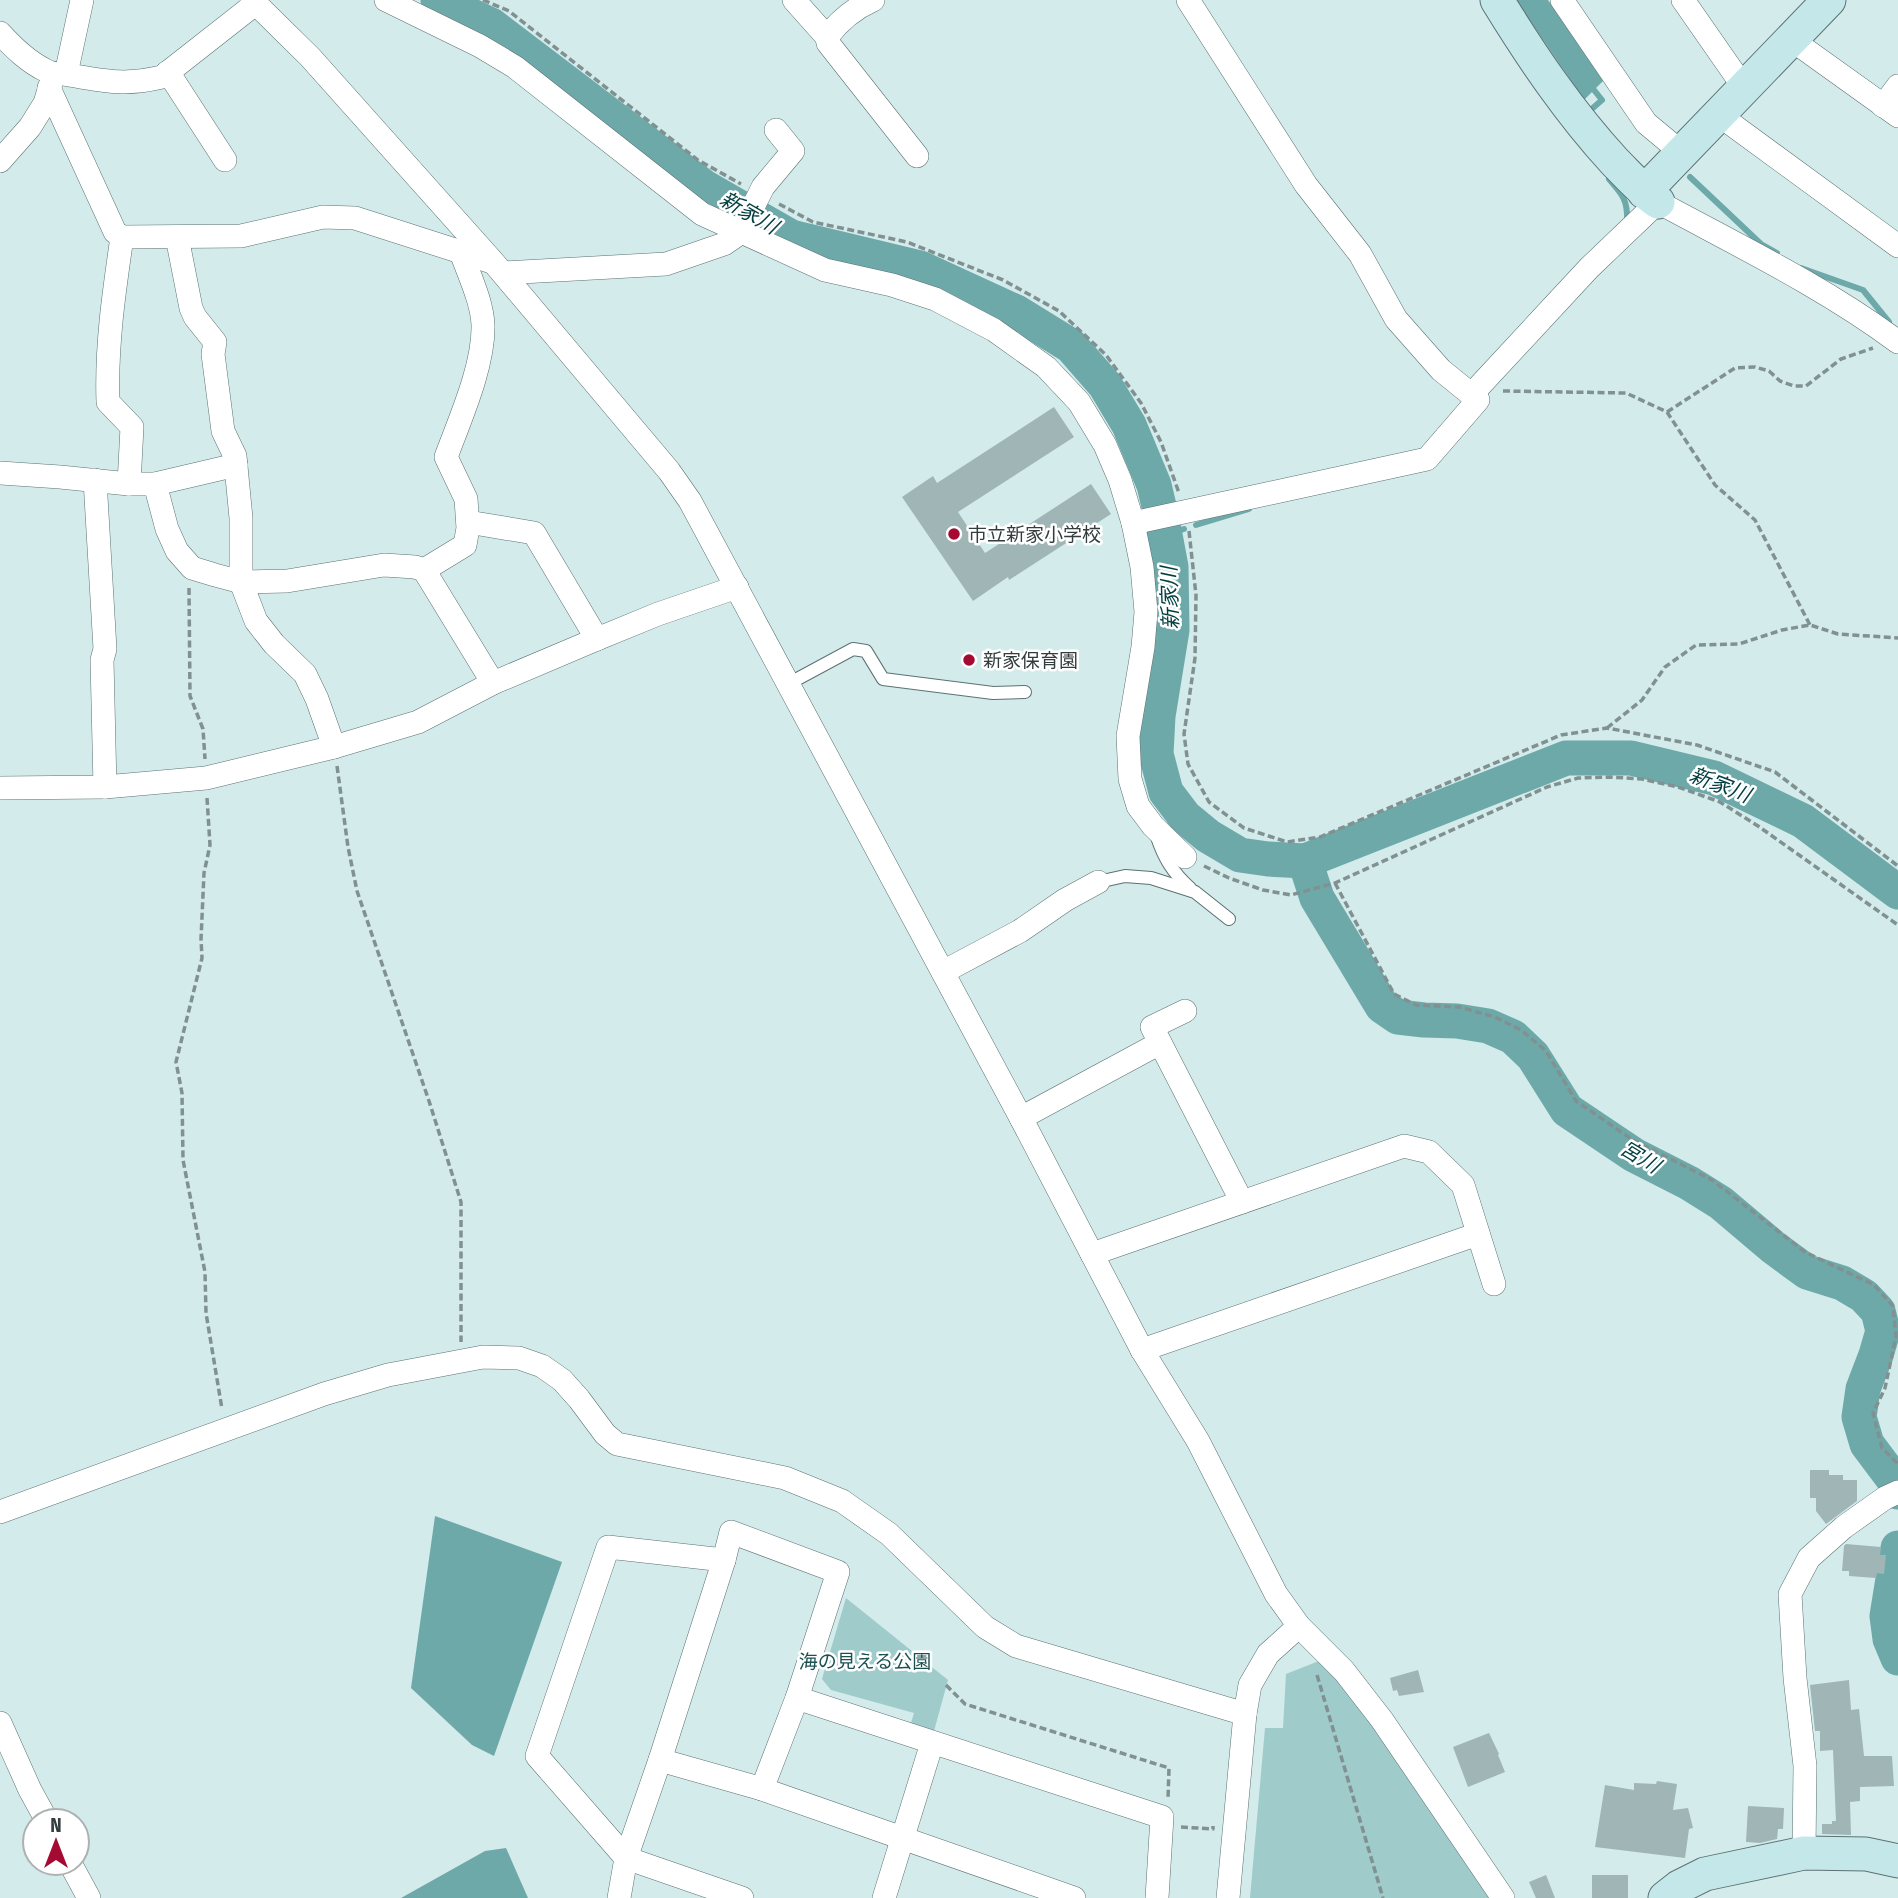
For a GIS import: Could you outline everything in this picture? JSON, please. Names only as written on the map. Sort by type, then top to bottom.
[{"type":"street","points":[[0,161],[30,127],[45,103],[57,79],[82,0]]},
{"type":"street","points":[[386,0],[515,66],[702,214],[825,270],[892,285],[935,299],[994,330],[1046,367],[1079,402],[1105,445],[1120,480],[1142,567],[1146,612],[1128,736],[1130,779],[1138,806],[1153,826],[1185,857]]},
{"type":"street","points":[[794,0],[827,37],[828,43],[917,156]]},
{"type":"street","points":[[827,37],[858,7],[873,0]]},
{"type":"street","points":[[1188,0],[1306,185],[1360,254],[1396,319],[1441,370],[1475,397]]},
{"type":"street","points":[[1497,0],[1532,57],[1578,119],[1651,197],[1799,278],[1864,317],[1897,341]]},
{"type":"street","points":[[1562,0],[1646,122],[1682,153]]},
{"type":"street","points":[[1683,0],[1745,89]]},
{"type":"street","points":[[1133,523],[1427,459],[1475,397],[1651,197],[1682,153],[1829,0]]},
{"type":"street","points":[[57,79],[120,83],[162,77],[254,2],[310,57],[498,268],[669,471],[690,500],[1142,1350],[1198,1441],[1276,1594],[1299,1626],[1344,1671],[1382,1720],[1503,1898]]},
{"type":"street","points":[[0,33],[18,52],[57,79],[115,232],[122,237],[241,236],[323,217],[355,218],[461,252],[498,268],[666,264],[724,244],[740,233],[761,190],[793,151],[776,130]]},
{"type":"street","points":[[1792,40],[1891,111],[1898,86]]},
{"type":"street","points":[[168,72],[225,160]]},
{"type":"street","points":[[1719,115],[1898,246]]},
{"type":"street","points":[[122,237],[111,311],[108,402],[132,427],[129,484]]},
{"type":"street","points":[[177,237],[191,308],[215,342],[213,354],[223,431],[235,456],[236,465],[241,582],[256,621],[274,644],[305,674],[334,747]]},
{"type":"street","points":[[424,570],[465,545],[468,522],[467,499],[446,457],[480,355],[483,325],[461,252]]},
{"type":"street","points":[[0,473],[155,484],[236,465]]},
{"type":"street","points":[[95,480],[105,649],[102,660],[105,787]]},
{"type":"street","points":[[155,484],[167,529],[177,551],[192,568],[241,582],[287,581],[384,565],[424,570],[493,683]]},
{"type":"street","points":[[468,522],[534,533],[597,639]]},
{"type":"street","points":[[0,788],[105,787],[206,778],[334,747],[418,722],[493,683],[657,614],[737,587]]},
{"type":"street","points":[[943,972],[1020,931],[1065,900],[1098,882]]},
{"type":"street","points":[[1185,1011],[1152,1027],[1242,1202]]},
{"type":"street","points":[[1021,1118],[1160,1043]]},
{"type":"street","points":[[1091,1254],[1404,1146],[1429,1152],[1463,1185],[1494,1284]]},
{"type":"street","points":[[1142,1350],[1478,1234]]},
{"type":"street","points":[[0,1511],[324,1394],[388,1375],[483,1357],[519,1358],[542,1366],[562,1380],[617,1444],[785,1478],[842,1501],[889,1534],[985,1627],[1016,1646],[1245,1714]]},
{"type":"street","points":[[1804,1853],[1805,1766],[1795,1678],[1790,1594],[1809,1558],[1844,1527],[1892,1495]]},
{"type":"street","points":[[619,1898],[626,1858],[660,1760],[731,1532],[838,1572],[797,1698],[762,1789]]},
{"type":"street","points":[[724,1560],[608,1547],[537,1756],[626,1858],[742,1898]]},
{"type":"street","points":[[1228,1898],[1250,1685],[1268,1654],[1299,1626]]},
{"type":"street","points":[[797,1698],[1167,1822],[1157,1898]]},
{"type":"street","points":[[0,1723],[39,1807]]},
{"type":"street","points":[[884,1898],[932,1743]]},
{"type":"street","points":[[660,1760],[762,1789],[1074,1898]]},
{"type":"street","points":[[1665,1898],[1679,1887],[1705,1874],[1804,1853],[1866,1854],[1898,1861]]},
{"type":"street","points":[[78,1877],[89,1898]]},
{"type":"lane","points":[[788,684],[853,649],[866,651],[883,678],[993,693],[1025,692]]},
{"type":"lane","points":[[1153,826],[1164,858],[1178,878],[1229,919]]},
{"type":"lane","points":[[1098,882],[1125,876],[1151,878],[1195,892]]},
{"type":"path","points":[[483,0],[509,11],[698,160],[761,190]]},
{"type":"path","points":[[1667,412],[1735,368],[1755,367],[1769,371],[1780,381],[1794,386],[1806,386],[1841,359],[1897,341]]},
{"type":"path","points":[[1475,397],[1495,391],[1626,393],[1667,412],[1715,485],[1755,520],[1810,625]]},
{"type":"path","points":[[1185,512],[1192,541],[1196,595],[1195,658],[1184,734],[1188,764],[1209,802],[1244,828],[1287,842],[1320,837],[1561,735],[1607,728],[1697,744],[1775,772],[1898,866]]},
{"type":"path","points":[[189,565],[190,696],[204,729],[210,845],[204,873],[202,958],[176,1062],[182,1093],[183,1160],[205,1272],[206,1313],[226,1430]]},
{"type":"path","points":[[1607,728],[1642,699],[1665,667],[1696,646],[1738,644],[1782,630],[1810,625],[1838,635],[1898,638]]},
{"type":"path","points":[[334,747],[357,891],[461,1202],[461,1361]]},
{"type":"path","points":[[1185,857],[1229,878],[1263,890],[1292,895],[1335,883],[1547,787],[1578,778],[1642,779],[1678,787],[1720,802],[1769,833],[1898,925]]},
{"type":"path","points":[[1335,883],[1395,994],[1416,1005],[1460,1007],[1495,1017],[1521,1030],[1546,1051],[1576,1101],[1633,1140],[1712,1180],[1805,1252],[1874,1285],[1893,1306],[1896,1336],[1885,1388],[1873,1413],[1882,1448],[1898,1464]]},
{"type":"path","points":[[1314,1664],[1383,1898]]},
{"type":"path","points":[[946,1685],[965,1704],[1168,1769],[1167,1822],[1213,1829],[1213,1818]]},
{"type":"green space","name":"海の見える公園","points":[[846,1598],[948,1680],[934,1731],[911,1723],[914,1713],[831,1690],[822,1679]]},
{"type":"green space","points":[[1324,1659],[1395,1753],[1493,1898],[1250,1898],[1265,1728],[1283,1728],[1286,1674]]},
{"type":"shaded area","points":[[1516,0],[1548,0],[1604,80],[1584,100]]},
{"type":"shaded area","points":[[435,1516],[562,1562],[494,1756],[472,1745],[411,1688]]},
{"type":"shaded area","points":[[506,1848],[528,1898],[401,1898],[485,1851]]},
{"type":"building","points":[[1054,407],[1074,437],[958,512],[985,553],[1091,484],[1111,514],[973,601],[902,497],[933,476],[937,483]]},
{"type":"building","points":[[1810,1470],[1829,1470],[1829,1475],[1843,1475],[1843,1480],[1857,1480],[1857,1501],[1826,1524],[1816,1511],[1816,1498],[1810,1498]]},
{"type":"building","points":[[1846,1544],[1881,1547],[1880,1555],[1886,1555],[1884,1574],[1877,1573],[1876,1578],[1849,1576],[1849,1571],[1842,1571]]},
{"type":"building","points":[[1418,1670],[1424,1692],[1399,1696],[1397,1690],[1393,1691],[1390,1678]]},
{"type":"building","points":[[1849,1680],[1851,1710],[1859,1709],[1864,1756],[1892,1756],[1894,1786],[1860,1787],[1860,1801],[1850,1802],[1851,1835],[1822,1834],[1822,1824],[1836,1821],[1833,1750],[1820,1751],[1820,1731],[1815,1731],[1810,1685]]},
{"type":"building","points":[[1489,1733],[1505,1772],[1468,1787],[1453,1747]]},
{"type":"building","points":[[1657,1781],[1677,1784],[1673,1810],[1688,1808],[1693,1828],[1689,1829],[1685,1858],[1595,1847],[1605,1785],[1634,1790],[1634,1783],[1656,1784]]},
{"type":"building","points":[[1748,1806],[1784,1808],[1783,1829],[1778,1829],[1777,1839],[1760,1843],[1746,1842]]},
{"type":"building","points":[[1546,1875],[1555,1898],[1536,1898],[1529,1882]]},
{"type":"building","points":[[1592,1875],[1628,1875],[1628,1898],[1592,1898]]},
{"type":"waterway","name":"新家川","points":[[438,0],[491,25],[704,187],[791,237],[920,268],[1016,312],[1071,346],[1105,385],[1129,425],[1154,485],[1171,567],[1172,630],[1158,716],[1156,754],[1166,792],[1185,817],[1208,836],[1240,855],[1305,861],[1566,758],[1631,758],[1714,778],[1803,821],[1898,892]]},
{"type":"waterway","points":[[1586,114],[1602,100],[1594,90]]},
{"type":"waterway","points":[[1690,177],[1761,244],[1777,253]]},
{"type":"waterway","points":[[1609,179],[1623,198],[1627,221]]},
{"type":"waterway","points":[[1801,268],[1863,290],[1889,322]]},
{"type":"waterway","points":[[1196,525],[1249,509]]},
{"type":"waterway","points":[[1165,535],[1184,529]]},
{"type":"waterway","name":"宮川","points":[[1305,861],[1317,898],[1382,1006],[1398,1017],[1488,1026],[1513,1037],[1533,1056],[1567,1110],[1634,1155],[1721,1203],[1807,1272],[1842,1283],[1864,1296],[1878,1311],[1883,1331],[1863,1389],[1859,1417],[1867,1444],[1894,1480],[1898,1492]]},
{"type":"waterway","name":"宮川","points":[[1898,1548],[1887,1616],[1890,1639],[1898,1658]]},
{"type":"place","name":"市立新家小学校","points":[[954,534]]},
{"type":"place","name":"新家保育園","points":[[969,660]]}]
